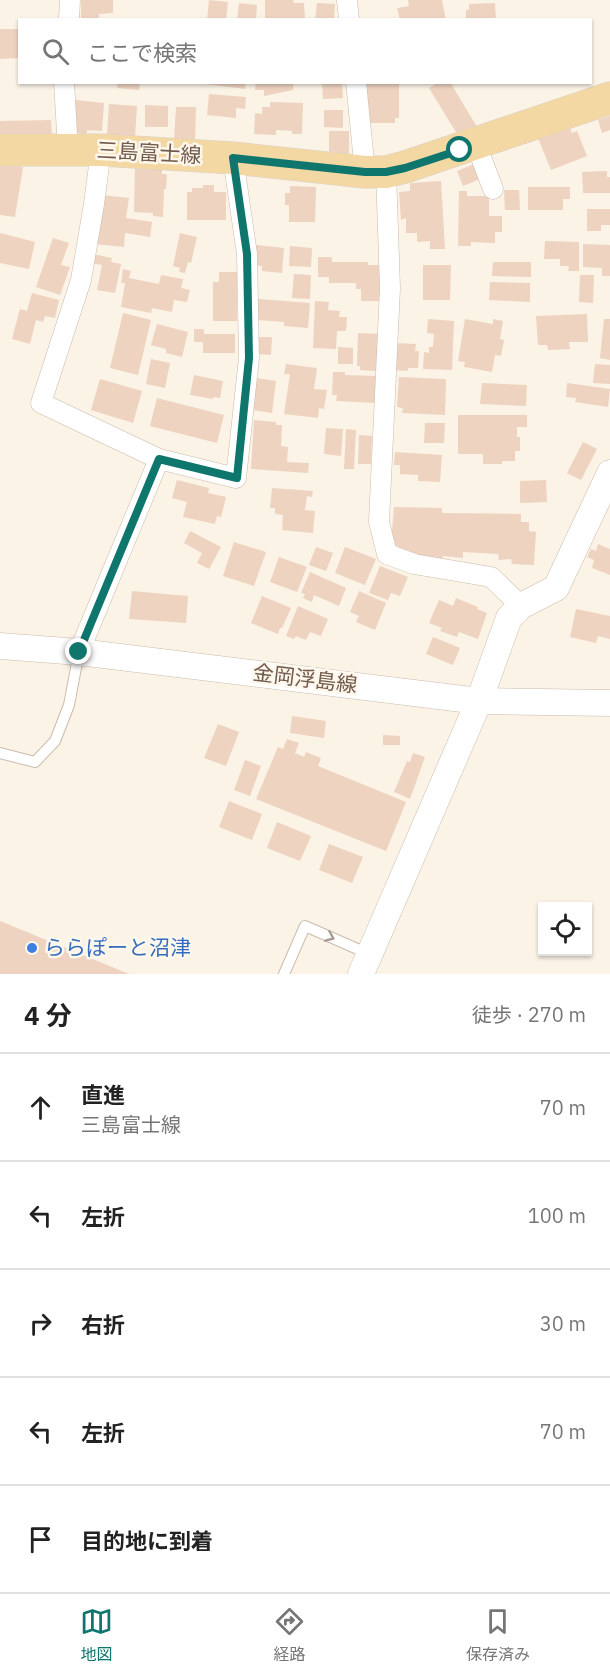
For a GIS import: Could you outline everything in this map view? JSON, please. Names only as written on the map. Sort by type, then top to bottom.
[{"type":"main road","name":"三島富士線","points":[[0,150],[101,150],[233,158],[376,172],[405,168],[610,98]]},
{"type":"street","points":[[69,18],[70,0]]},
{"type":"street","points":[[347,0],[349,18]]},
{"type":"street","points":[[64,84],[68,150]]},
{"type":"street","points":[[356,84],[376,172],[390,288],[379,522],[387,554],[414,564],[491,577],[521,606]]},
{"type":"street","points":[[476,144],[493,189]]},
{"type":"street","points":[[101,150],[81,280],[41,403],[159,459],[237,478],[249,358],[247,254],[233,158]]},
{"type":"street","points":[[79,652],[159,459]]},
{"type":"street","points":[[365,964],[479,701],[509,618],[521,606],[556,588],[610,473]]},
{"type":"street","name":"金岡浮島線","points":[[0,646],[79,652],[479,701],[610,703]]},
{"type":"lane","points":[[0,753],[35,762],[55,741],[69,705],[79,652]]},
{"type":"lane","points":[[284,974],[305,926],[365,964]]},
{"type":"building","points":[[81,0],[113,0],[113,13],[99,14],[99,18],[81,18]]},
{"type":"building","points":[[209,0],[228,2],[226,18],[207,18]]},
{"type":"building","points":[[265,0],[293,0],[294,3],[304,3],[305,18],[265,18]]},
{"type":"building","points":[[408,0],[442,0],[446,18],[400,18],[397,8],[409,6]]},
{"type":"building","points":[[239,3],[257,5],[256,18],[237,18]]},
{"type":"building","points":[[317,3],[335,4],[334,18],[315,18]]},
{"type":"building","points":[[495,3],[496,18],[466,18],[469,4]]},
{"type":"building","points":[[0,29],[18,29],[18,58],[0,59]]},
{"type":"building","points":[[118,84],[140,84],[139,90],[117,88]]},
{"type":"building","points":[[206,84],[246,84],[245,89]]},
{"type":"building","points":[[256,84],[293,84],[293,90],[264,96],[264,90],[255,90]]},
{"type":"building","points":[[322,84],[342,84],[343,98],[323,99]]},
{"type":"building","points":[[367,84],[399,84],[399,118],[395,118],[395,123],[367,123]]},
{"type":"building","points":[[436,84],[451,84],[477,127],[459,137],[429,88]]},
{"type":"building","points":[[209,94],[246,97],[245,109],[236,108],[236,118],[207,115]]},
{"type":"building","points":[[75,100],[104,103],[102,131],[87,130],[87,134],[72,133]]},
{"type":"building","points":[[270,102],[303,103],[302,134],[276,130],[276,135],[254,134],[255,113],[262,114],[262,107],[270,107]]},
{"type":"building","points":[[109,104],[137,106],[135,137],[107,135]]},
{"type":"building","points":[[145,105],[168,106],[168,127],[145,127]]},
{"type":"building","points":[[176,107],[196,107],[195,139],[174,139]]},
{"type":"building","points":[[324,110],[343,110],[343,128],[324,127]]},
{"type":"building","points":[[610,116],[610,130],[602,133],[598,120]]},
{"type":"building","points":[[51,120],[52,140],[0,141],[0,121]]},
{"type":"building","points":[[569,125],[572,133],[577,131],[587,156],[551,170],[538,138]]},
{"type":"building","points":[[329,131],[349,131],[349,159],[329,159]]},
{"type":"building","points":[[0,164],[23,167],[15,217],[0,215]]},
{"type":"building","points":[[162,164],[162,174],[167,174],[163,217],[153,216],[153,213],[134,212],[135,166]]},
{"type":"building","points":[[474,164],[480,179],[463,186],[457,171]]},
{"type":"building","points":[[607,171],[607,177],[610,177],[610,193],[583,193],[582,172]]},
{"type":"building","points":[[441,181],[445,249],[430,249],[430,241],[417,242],[417,233],[406,233],[406,218],[401,220],[399,192],[410,191],[410,183]]},
{"type":"building","points":[[203,185],[214,185],[214,192],[226,192],[226,220],[187,220],[187,192],[192,192],[192,188],[203,188]]},
{"type":"building","points":[[290,186],[316,187],[315,222],[289,222],[289,205],[285,205],[285,193],[290,193]]},
{"type":"building","points":[[528,187],[570,187],[570,199],[563,199],[563,210],[528,210]]},
{"type":"building","points":[[504,190],[519,190],[520,210],[505,210]]},
{"type":"building","points":[[459,191],[467,191],[467,196],[489,196],[489,216],[502,216],[502,232],[495,232],[495,243],[471,242],[471,246],[458,246]]},
{"type":"building","points":[[102,195],[129,198],[126,218],[152,222],[150,237],[125,233],[124,247],[95,244]]},
{"type":"building","points":[[587,209],[610,209],[610,225],[601,225],[601,231],[587,231]]},
{"type":"building","points":[[0,233],[35,242],[29,269],[0,263]]},
{"type":"building","points":[[180,233],[197,237],[191,263],[188,262],[185,273],[179,272],[180,268],[173,266]]},
{"type":"building","points":[[53,238],[69,243],[61,265],[70,267],[60,295],[36,287]]},
{"type":"building","points":[[545,241],[579,242],[579,271],[568,271],[569,266],[560,266],[560,259],[544,259]]},
{"type":"building","points":[[583,244],[610,245],[610,276],[602,276],[602,268],[583,267]]},
{"type":"building","points":[[256,245],[284,248],[282,273],[262,271],[262,266],[254,265]]},
{"type":"building","points":[[290,246],[312,248],[311,267],[289,266]]},
{"type":"building","points":[[93,254],[112,258],[111,262],[121,264],[115,293],[97,290],[102,265],[91,263]]},
{"type":"building","points":[[318,257],[332,257],[332,262],[368,262],[368,265],[381,265],[381,301],[361,301],[361,289],[356,289],[356,283],[329,283],[329,277],[318,277]]},
{"type":"building","points":[[493,262],[531,262],[531,277],[492,276]]},
{"type":"building","points":[[423,265],[451,265],[450,300],[423,300]]},
{"type":"building","points":[[123,269],[131,271],[129,278],[159,284],[161,275],[183,279],[181,288],[190,290],[187,302],[174,300],[172,312],[152,308],[151,313],[121,307],[125,283],[121,283]]},
{"type":"building","points":[[219,272],[237,272],[237,321],[213,321],[213,282],[219,282]]},
{"type":"building","points":[[294,274],[311,275],[310,299],[292,298]]},
{"type":"building","points":[[580,275],[594,275],[593,303],[579,302]]},
{"type":"building","points":[[490,282],[530,283],[530,302],[489,300]]},
{"type":"building","points":[[32,293],[59,300],[55,318],[45,316],[43,322],[36,320],[30,344],[12,339],[20,309],[27,311]]},
{"type":"building","points":[[258,299],[310,303],[308,328],[284,326],[284,322],[257,320]]},
{"type":"building","points":[[315,301],[329,302],[328,310],[340,311],[339,317],[347,317],[346,331],[337,331],[336,349],[313,348]]},
{"type":"building","points":[[123,313],[151,320],[138,375],[110,368]]},
{"type":"building","points":[[587,314],[588,342],[569,342],[570,349],[548,350],[547,345],[538,345],[536,316]]},
{"type":"building","points":[[428,319],[454,321],[452,370],[423,369],[424,352],[429,353],[429,347],[433,347],[434,334],[427,333]]},
{"type":"building","points":[[465,319],[493,324],[493,319],[503,321],[500,339],[504,340],[501,356],[495,355],[492,372],[464,367],[465,362],[458,361]]},
{"type":"building","points":[[604,319],[610,319],[610,360],[600,358]]},
{"type":"building","points":[[157,324],[188,332],[182,357],[166,353],[166,349],[151,345]]},
{"type":"building","points":[[194,329],[204,329],[204,334],[235,334],[235,353],[203,353],[203,342],[194,342]]},
{"type":"building","points":[[358,333],[378,334],[376,371],[360,370],[360,366],[357,366]]},
{"type":"building","points":[[257,337],[272,337],[271,355],[256,354]]},
{"type":"building","points":[[395,343],[416,344],[415,351],[419,351],[418,368],[408,368],[408,371],[394,370]]},
{"type":"building","points":[[338,347],[353,348],[353,364],[338,364]]},
{"type":"building","points":[[151,359],[170,363],[165,388],[146,384]]},
{"type":"building","points":[[286,364],[317,368],[314,389],[327,390],[324,409],[319,408],[318,418],[284,414],[290,374],[284,374]]},
{"type":"building","points":[[595,364],[610,365],[610,384],[593,383]]},
{"type":"building","points":[[333,372],[345,372],[345,375],[376,376],[375,403],[336,401],[337,395],[332,395]]},
{"type":"building","points":[[194,375],[223,381],[220,398],[190,395]]},
{"type":"building","points":[[399,377],[446,379],[445,415],[402,413],[403,408],[397,407]]},
{"type":"building","points":[[257,378],[276,381],[272,413],[253,410]]},
{"type":"building","points":[[100,379],[142,391],[133,423],[91,410]]},
{"type":"building","points":[[482,383],[527,385],[526,406],[480,404]]},
{"type":"building","points":[[567,383],[610,389],[608,407],[575,402],[576,398],[566,397]]},
{"type":"building","points":[[157,398],[224,415],[217,443],[150,426]]},
{"type":"building","points":[[458,415],[527,415],[527,427],[517,427],[520,451],[515,451],[515,461],[483,464],[483,454],[458,454]]},
{"type":"building","points":[[254,420],[276,422],[276,425],[282,425],[281,446],[288,447],[287,462],[309,463],[308,473],[251,469]]},
{"type":"building","points":[[425,423],[445,423],[444,443],[424,443]]},
{"type":"building","points":[[326,428],[343,429],[341,456],[324,454]]},
{"type":"building","points":[[346,429],[356,430],[354,469],[344,469]]},
{"type":"building","points":[[359,435],[372,436],[371,464],[358,464]]},
{"type":"building","points":[[583,442],[597,449],[581,480],[567,473]]},
{"type":"building","points":[[395,452],[442,455],[440,482],[418,481],[418,475],[400,474],[400,465],[394,465]]},
{"type":"building","points":[[177,480],[209,488],[208,493],[226,497],[221,517],[217,516],[215,524],[183,517],[187,502],[172,498]]},
{"type":"building","points":[[546,480],[547,502],[520,503],[520,481]]},
{"type":"building","points":[[272,488],[313,491],[312,497],[307,496],[305,510],[315,511],[313,533],[282,530],[283,515],[275,514],[275,508],[270,508]]},
{"type":"building","points":[[394,507],[442,508],[442,513],[521,514],[521,522],[529,522],[529,531],[536,532],[534,565],[512,564],[511,559],[499,560],[498,554],[463,552],[463,558],[443,556],[442,561],[420,559],[391,543]]},
{"type":"building","points":[[190,531],[221,547],[209,569],[197,563],[202,553],[184,543]]},
{"type":"building","points":[[234,542],[266,552],[254,586],[223,576]]},
{"type":"building","points":[[598,544],[610,549],[610,575],[592,568],[594,560],[587,557],[591,549],[596,551]]},
{"type":"building","points":[[316,547],[333,553],[326,571],[309,565]]},
{"type":"building","points":[[345,547],[376,559],[365,585],[335,573]]},
{"type":"building","points":[[279,557],[307,567],[297,592],[270,582]]},
{"type":"building","points":[[380,566],[408,577],[400,596],[391,593],[388,600],[369,593]]},
{"type":"building","points":[[310,572],[346,588],[339,606],[314,595],[312,602],[303,598],[305,594],[301,593]]},
{"type":"building","points":[[132,591],[188,596],[186,623],[129,619]]},
{"type":"building","points":[[359,591],[386,603],[375,630],[356,622],[359,616],[350,612]]},
{"type":"building","points":[[262,596],[291,608],[278,634],[251,623]]},
{"type":"building","points":[[456,598],[487,613],[478,639],[459,632],[457,637],[440,631],[442,628],[429,623],[439,600],[453,606]]},
{"type":"building","points":[[298,606],[328,619],[321,636],[310,632],[306,640],[296,636],[294,639],[286,636]]},
{"type":"building","points":[[576,609],[610,616],[610,639],[598,636],[596,643],[570,637]]},
{"type":"building","points":[[433,637],[460,648],[453,665],[426,654]]},
{"type":"building","points":[[292,716],[326,721],[324,738],[290,733]]},
{"type":"building","points":[[218,724],[239,732],[226,766],[204,758]]},
{"type":"building","points":[[383,735],[400,736],[400,745],[383,745]]},
{"type":"building","points":[[287,739],[299,743],[295,753],[304,757],[306,752],[321,758],[318,766],[406,802],[386,851],[256,799],[278,747],[283,749]]},
{"type":"building","points":[[413,753],[425,757],[410,799],[394,792],[407,761],[410,762]]},
{"type":"building","points":[[245,760],[261,766],[250,796],[234,790]]},
{"type":"building","points":[[229,801],[262,814],[252,840],[219,827]]},
{"type":"building","points":[[277,822],[311,836],[300,861],[267,848]]},
{"type":"building","points":[[329,844],[363,857],[352,883],[319,870]]},
{"type":"building","name":"ららぽーと沼津","points":[[0,921],[129,974],[0,974]]},
{"type":"place","name":"ららぽーと沼津","points":[[32,948]]},
{"type":"route","points":[[79,652],[159,459],[237,478],[249,358],[247,254],[233,158],[365,172],[386,172],[460,150]]}]
